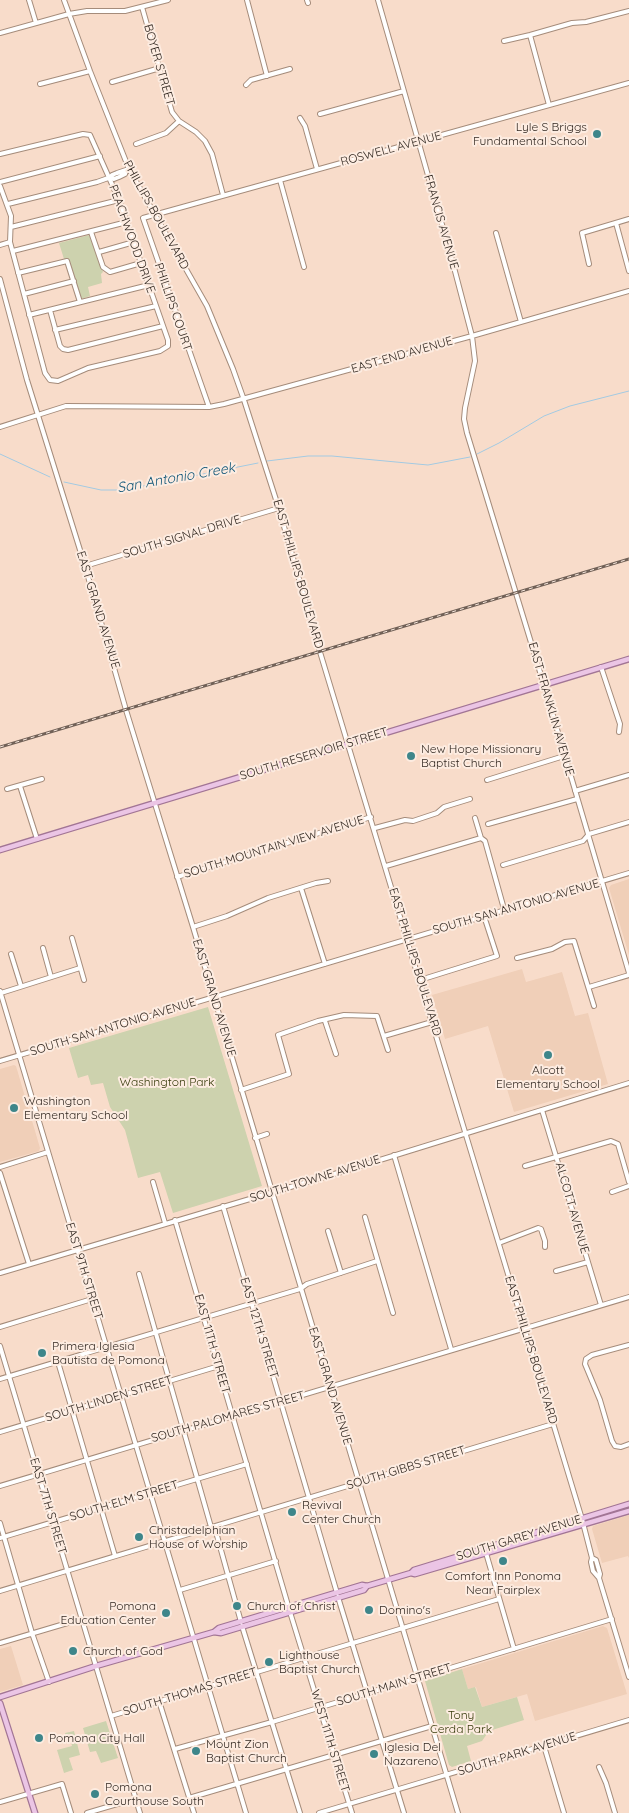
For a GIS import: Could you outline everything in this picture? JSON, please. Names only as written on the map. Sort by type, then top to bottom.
[{"type":"main road","name":"SOUTH RESERVOIR STREET","points":[[0,850],[629,659]]},
{"type":"main road","name":"SOUTH GAREY AVENUE","points":[[0,1697],[96,1666],[214,1632],[219,1628],[242,1624],[338,1595],[364,1590],[367,1586],[411,1573],[414,1570],[629,1504]]},
{"type":"main road","name":"SOUTH GAREY AVENUE","points":[[411,1573],[415,1574],[629,1510]]},
{"type":"main road","points":[[542,1536],[543,1533],[550,1531],[551,1528]]},
{"type":"main road","points":[[0,1703],[35,1813]]},
{"type":"street","points":[[29,0],[36,23]]},
{"type":"street","name":"PHILLIPS BOULEVARD","points":[[64,0],[127,170],[207,306],[230,360],[244,400]]},
{"type":"street","points":[[0,33],[70,14],[125,11],[168,0]]},
{"type":"street","points":[[248,0],[267,76]]},
{"type":"street","name":"FRANCIS AVENUE","points":[[378,0],[472,336],[475,360],[464,419],[471,446]]},
{"type":"street","name":"BOYER STREET","points":[[142,7],[169,104],[179,121],[206,141],[212,154],[223,195]]},
{"type":"street","points":[[504,41],[572,23],[586,22],[629,11]]},
{"type":"street","points":[[530,35],[549,105]]},
{"type":"street","points":[[112,82],[160,68]]},
{"type":"street","points":[[246,85],[251,80],[290,69]]},
{"type":"street","points":[[40,84],[90,72]]},
{"type":"street","name":"ROSWELL AVENUE","points":[[154,214],[629,83]]},
{"type":"street","points":[[320,114],[404,91]]},
{"type":"street","points":[[300,118],[305,126],[318,169]]},
{"type":"street","points":[[136,144],[166,133],[179,121]]},
{"type":"street","name":"PEACHWOOD DRIVE","points":[[0,154],[83,134],[90,135],[111,177],[168,340],[168,346],[160,351],[88,368],[58,381],[50,380],[45,373],[29,316]]},
{"type":"street","points":[[0,182],[100,156]]},
{"type":"street","points":[[8,204],[97,182],[111,177],[116,172],[127,170]]},
{"type":"street","points":[[280,180],[304,267]]},
{"type":"street","points":[[0,186],[11,216],[10,242],[29,316],[149,285]]},
{"type":"street","points":[[11,227],[119,200]]},
{"type":"street","name":"PHILLIPS COURT","points":[[154,214],[143,218],[209,407]]},
{"type":"street","points":[[589,264],[582,233],[629,219]]},
{"type":"street","points":[[13,251],[127,222]]},
{"type":"street","points":[[616,223],[629,271]]},
{"type":"street","points":[[91,232],[103,267],[110,272],[141,263]]},
{"type":"street","points":[[496,233],[521,322]]},
{"type":"street","points":[[0,244],[10,242]]},
{"type":"street","points":[[99,252],[134,242]]},
{"type":"street","points":[[18,273],[66,261],[80,302]]},
{"type":"street","name":"EAST GRAND AVENUE","points":[[0,279],[2,298],[85,566],[126,710],[193,927],[458,1813]]},
{"type":"street","points":[[24,294],[74,281]]},
{"type":"street","name":"EAST END AVENUE","points":[[0,427],[66,406],[209,407],[244,400],[629,290]]},
{"type":"street","points":[[56,330],[156,306]]},
{"type":"street","points":[[50,310],[60,346],[63,350],[163,326]]},
{"type":"street","name":"EAST PHILLIPS BOULEVARD","points":[[244,400],[279,508],[582,1519],[592,1558],[591,1562],[628,1667],[629,1677]]},
{"type":"street","name":"EAST FRANKLIN AVENUE","points":[[471,446],[589,834],[601,882],[629,974]]},
{"type":"street","name":"SOUTH SIGNAL DRIVE","points":[[85,566],[279,508]]},
{"type":"street","points":[[601,667],[620,724],[619,732]]},
{"type":"street","points":[[487,780],[564,756]]},
{"type":"street","points":[[575,791],[629,775]]},
{"type":"street","points":[[7,789],[42,779]]},
{"type":"street","points":[[20,786],[37,839]]},
{"type":"street","points":[[488,824],[578,798]]},
{"type":"street","points":[[374,828],[405,820],[413,821],[437,813],[444,807],[470,799]]},
{"type":"street","name":"SOUTH MOUNTAIN VIEW AVENUE","points":[[177,877],[371,818]]},
{"type":"street","points":[[475,818],[481,838],[485,840],[504,909]]},
{"type":"street","points":[[503,864],[583,841],[589,834],[629,822]]},
{"type":"street","points":[[386,866],[481,838]]},
{"type":"street","name":"SOUTH SAN ANTONIO AVENUE","points":[[0,1061],[629,873]]},
{"type":"street","points":[[193,927],[227,916],[268,898],[328,881]]},
{"type":"street","points":[[301,888],[325,964]]},
{"type":"street","points":[[420,980],[496,956],[484,916]]},
{"type":"street","points":[[72,938],[84,980]]},
{"type":"street","points":[[517,958],[552,949],[565,942],[574,941],[594,1006]]},
{"type":"street","points":[[43,948],[51,976]]},
{"type":"street","points":[[11,954],[21,986]]},
{"type":"street","points":[[0,992],[80,968]]},
{"type":"street","points":[[589,987],[629,974]]},
{"type":"street","name":"EAST 9TH STREET","points":[[0,992],[246,1813]]},
{"type":"street","points":[[241,1090],[289,1074],[278,1034],[318,1021],[325,1021],[344,1015],[376,1016],[388,1050]]},
{"type":"street","points":[[325,1021],[336,1054]]},
{"type":"street","points":[[384,1036],[432,1022]]},
{"type":"street","name":"SOUTH TOWNE AVENUE","points":[[0,1273],[629,1083]]},
{"type":"street","name":"ALCOTT AVENUE","points":[[542,1110],[601,1306]]},
{"type":"street","points":[[255,1138],[267,1134]]},
{"type":"street","points":[[525,1166],[611,1141],[618,1144],[629,1182]]},
{"type":"street","points":[[0,1168],[48,1152]]},
{"type":"street","points":[[394,1155],[451,1349]]},
{"type":"street","points":[[0,1173],[29,1264]]},
{"type":"street","points":[[153,1182],[165,1223]]},
{"type":"street","points":[[612,1192],[629,1186]]},
{"type":"street","name":"EAST 12TH STREET","points":[[223,1206],[404,1813]]},
{"type":"street","points":[[365,1217],[393,1313]]},
{"type":"street","name":"EAST 11TH STREET","points":[[175,1220],[290,1610]]},
{"type":"street","points":[[498,1243],[538,1228],[541,1229],[545,1247]]},
{"type":"street","points":[[328,1231],[341,1273]]},
{"type":"street","points":[[0,1379],[300,1289],[307,1284],[377,1261]]},
{"type":"street","points":[[556,1271],[588,1262]]},
{"type":"street","points":[[139,1274],[211,1527],[216,1532],[300,1813]]},
{"type":"street","name":"SOUTH PALOMARES STREET","points":[[0,1486],[87,1458],[232,1417],[451,1349],[629,1297]]},
{"type":"street","points":[[0,1327],[92,1299]]},
{"type":"street","points":[[629,1345],[592,1355],[586,1359],[585,1364],[600,1400],[612,1441],[615,1446],[621,1447],[629,1444]]},
{"type":"street","name":"EAST 7TH STREET","points":[[0,1346],[140,1813]]},
{"type":"street","points":[[58,1362],[115,1556]]},
{"type":"street","name":"SOUTH LINDEN STREET","points":[[0,1432],[218,1366]]},
{"type":"street","name":"SOUTH GIBBS STREET","points":[[0,1592],[309,1498],[423,1461],[553,1424]]},
{"type":"street","name":"SOUTH ELM STREET","points":[[2,1537],[247,1464]]},
{"type":"street","points":[[0,1523],[2,1537],[49,1682]]},
{"type":"street","points":[[486,1553],[514,1649]]},
{"type":"street","points":[[180,1590],[276,1562]]},
{"type":"street","name":"SOUTH THOMAS STREET","points":[[111,1716],[499,1599]]},
{"type":"street","name":"WEST 11TH STREET","points":[[290,1610],[352,1813]]},
{"type":"street","name":"SOUTH MAIN STREET","points":[[175,1749],[272,1722],[612,1619]]},
{"type":"street","points":[[0,1643],[82,1620]]},
{"type":"street","points":[[160,1701],[194,1813]]},
{"type":"street","name":"SOUTH PARK AVENUE","points":[[319,1813],[629,1720]]},
{"type":"street","points":[[189,1798],[432,1726]]},
{"type":"street","points":[[544,1746],[564,1813]]},
{"type":"street","points":[[599,1767],[615,1813]]},
{"type":"street","points":[[0,1802],[62,1784],[71,1813]]},
{"type":"street","points":[[87,1813],[124,1802]]},
{"type":"shaded area","points":[[629,879],[629,955],[609,888],[611,885]]},
{"type":"shaded area","name":"Alcott Elementary School","points":[[522,969],[526,982],[562,972],[575,1016],[588,1013],[608,1084],[514,1112],[488,1026],[445,1039],[432,995]]},
{"type":"shaded area","name":"Washington Elementary School","points":[[16,1066],[40,1148],[39,1151],[0,1162],[0,1069]]},
{"type":"shaded area","points":[[629,1515],[629,1558],[628,1556],[602,1563],[592,1529],[593,1526]]},
{"type":"shaded area","points":[[603,1626],[607,1628],[627,1694],[535,1721],[527,1694],[482,1707],[476,1687],[468,1689],[462,1669]]},
{"type":"shaded area","points":[[11,1646],[23,1685],[0,1692],[0,1649]]},
{"type":"green space","points":[[89,235],[103,272],[101,274],[102,283],[88,287],[90,296],[81,299],[70,262],[64,259],[59,243]]},
{"type":"green space","name":"Washington Park","points":[[208,1007],[262,1186],[173,1213],[160,1172],[138,1178],[125,1130],[110,1107],[103,1083],[91,1085],[88,1075],[78,1078],[69,1048]]},
{"type":"green space","name":"Tony Cerda Park","points":[[462,1669],[468,1689],[475,1687],[482,1707],[517,1697],[524,1720],[489,1731],[482,1741],[467,1746],[471,1761],[452,1767],[449,1765],[425,1681]]},
{"type":"green space","points":[[106,1721],[118,1758],[101,1763],[96,1751],[90,1752],[83,1728]]},
{"type":"green space","points":[[74,1731],[80,1755],[69,1758],[73,1770],[64,1773],[57,1750],[72,1746],[70,1739],[67,1740],[65,1733]]},
{"type":"waterway","name":"San Antonio Creek","points":[[477,454],[544,416],[570,406],[629,391]]},
{"type":"waterway","name":"San Antonio Creek","points":[[0,454],[50,477]]},
{"type":"waterway","name":"San Antonio Creek","points":[[267,461],[308,456],[332,456],[428,465],[470,457]]},
{"type":"waterway","name":"San Antonio Creek","points":[[64,482],[101,490],[123,490],[258,463]]},
{"type":"railway","points":[[0,747],[629,559]]},
{"type":"place","name":"Lyle S Briggs Fundamental School","points":[[597,134]]},
{"type":"place","name":"New Hope Missionary Baptist Church","points":[[411,756]]},
{"type":"place","name":"Alcott Elementary School","points":[[548,1055]]},
{"type":"place","name":"Washington Elementary School","points":[[14,1108]]},
{"type":"place","name":"Primera Iglesia Bautista de Pomona","points":[[42,1353]]},
{"type":"place","name":"Revival Center Church","points":[[292,1512]]},
{"type":"place","name":"Christadelphian House of Worship","points":[[139,1537]]},
{"type":"place","name":"Comfort Inn Ponoma Near Fairplex","points":[[503,1561]]},
{"type":"place","name":"Church of Christ","points":[[237,1606]]},
{"type":"place","name":"Domino's","points":[[369,1610]]},
{"type":"place","name":"Pomona Education Center","points":[[166,1613]]},
{"type":"place","name":"Church of God","points":[[73,1651]]},
{"type":"place","name":"Lighthouse Baptist Church","points":[[269,1662]]},
{"type":"place","name":"Pomona City Hall","points":[[39,1738]]},
{"type":"place","name":"Mount Zion Baptist Church","points":[[196,1751]]},
{"type":"place","name":"Iglesia Del Nazareno","points":[[374,1754]]},
{"type":"place","name":"Pomona Courthouse South","points":[[95,1794]]}]
